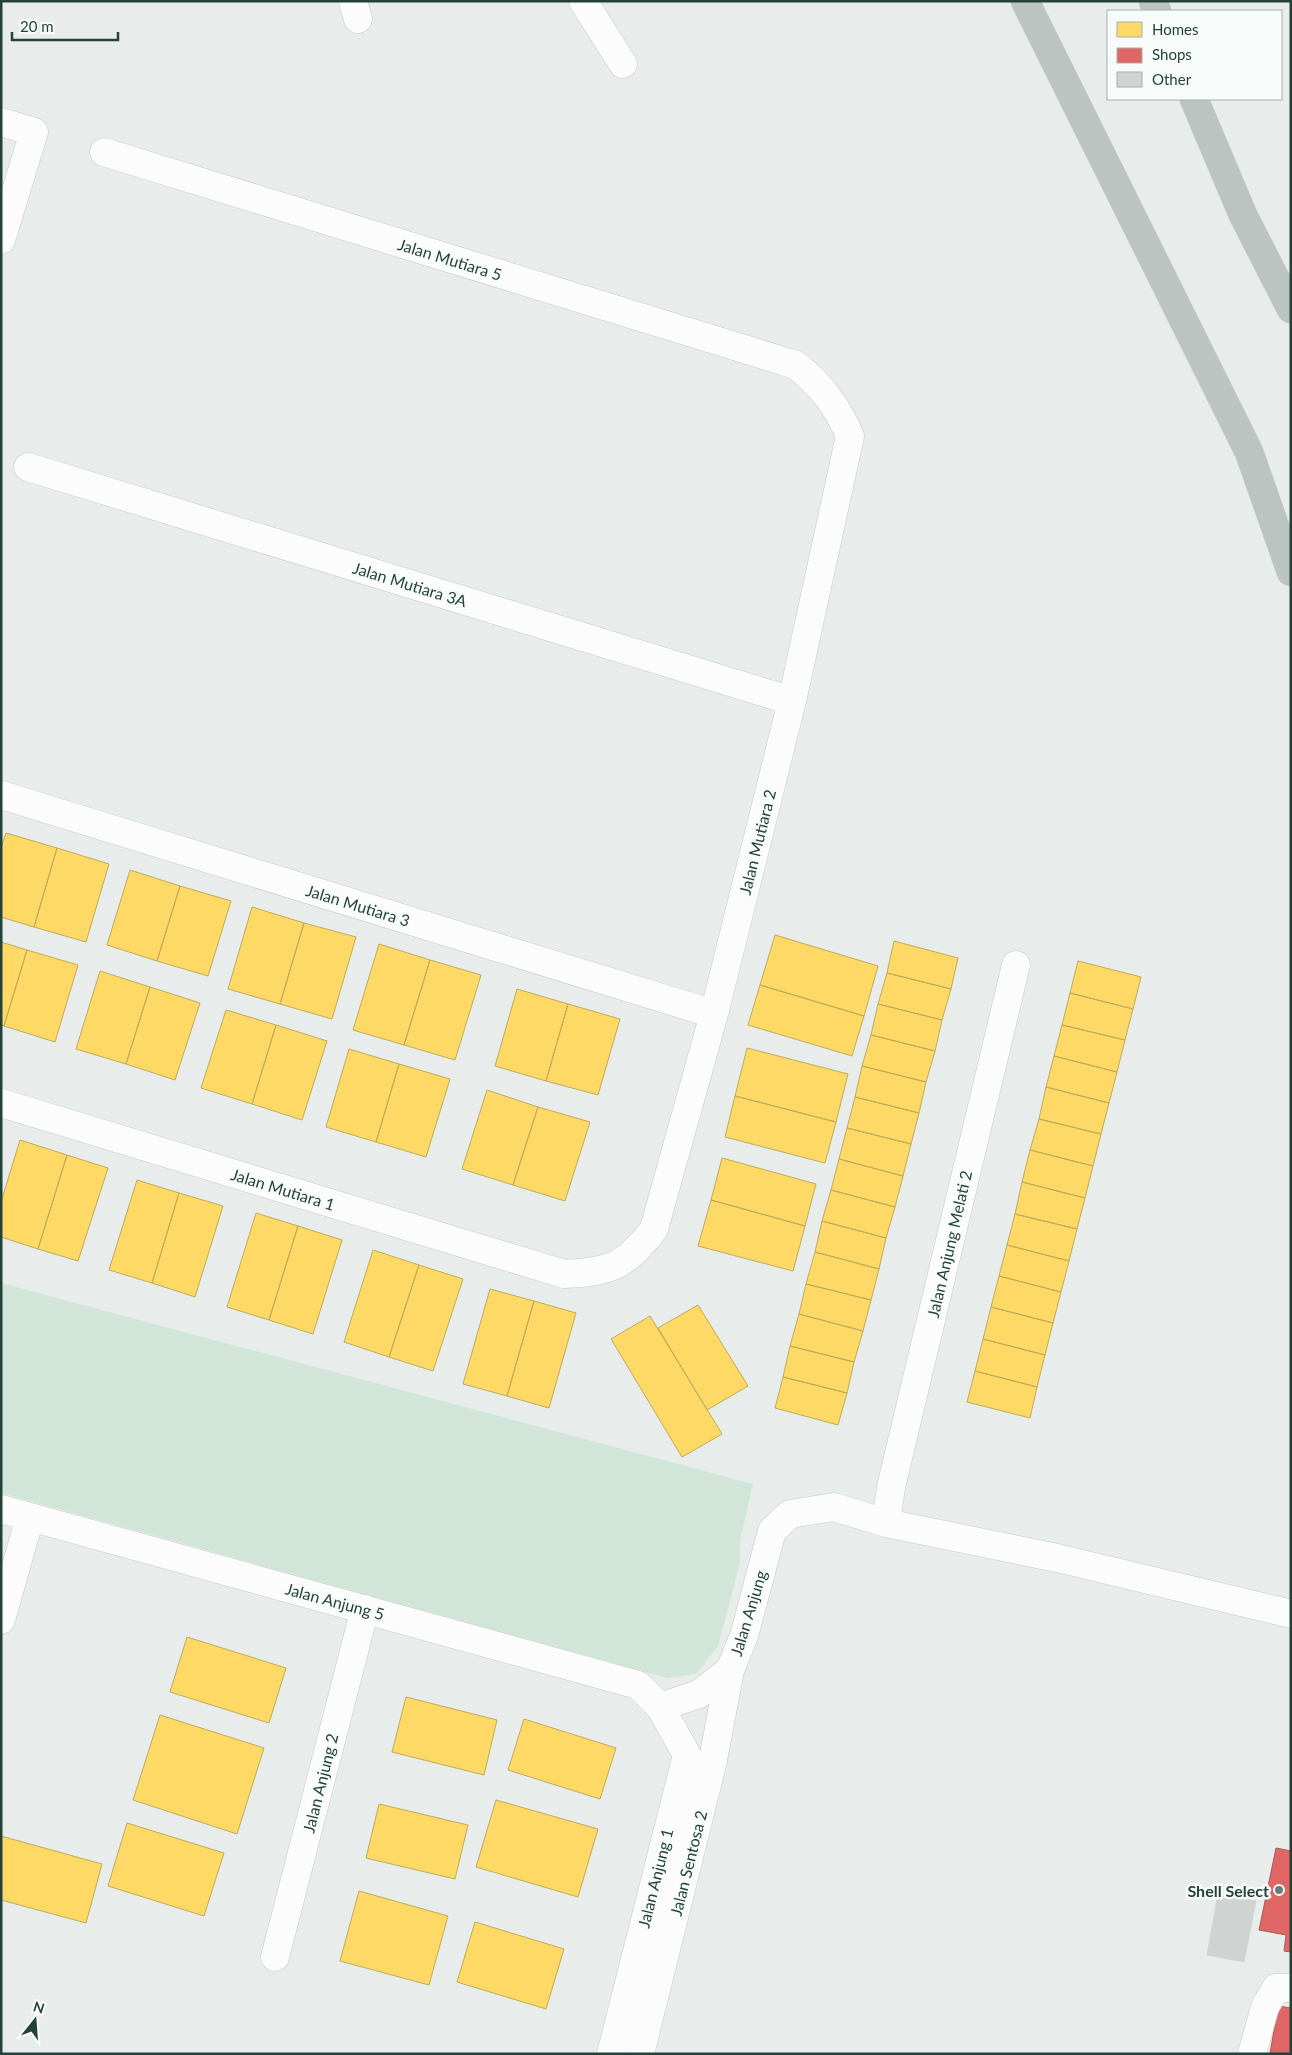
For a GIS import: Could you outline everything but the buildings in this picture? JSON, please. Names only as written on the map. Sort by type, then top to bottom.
[{"type":"highway","points":[[1025,1],[1249,452],[1291,572]]},
{"type":"highway","points":[[1194,100],[1243,215],[1291,309]]},
{"type":"street","points":[[583,1],[623,64]]},
{"type":"street","points":[[1,122],[34,132],[1,240]]},
{"type":"street","name":"Jalan Mutiara 5","points":[[104,152],[796,365]]},
{"type":"street","name":"Jalan Mutiara 2","points":[[564,1274],[591,1273],[613,1266],[636,1252],[654,1229],[714,1014],[792,702],[850,436],[831,398],[815,380],[796,365]]},
{"type":"street","name":"Jalan Mutiara 3A","points":[[28,467],[792,702]]},
{"type":"street","name":"Jalan Mutiara 3","points":[[1,795],[714,1014]]},
{"type":"street","name":"Jalan Anjung Melati 2","points":[[886,1523],[894,1478],[1016,965]]},
{"type":"street","name":"Jalan Mutiara 1","points":[[1,1103],[564,1274]]},
{"type":"street","name":"Jalan Anjung","points":[[660,1708],[699,1694],[730,1670],[744,1636],[772,1531],[790,1514],[834,1507],[886,1523]]},
{"type":"street","name":"Jalan Anjung 5","points":[[1,1509],[638,1685],[660,1708]]},
{"type":"street","points":[[1,1620],[30,1517]]},
{"type":"street","points":[[886,1523],[1057,1558],[1291,1614]]},
{"type":"street","name":"Jalan Anjung 2","points":[[275,1956],[365,1609]]},
{"type":"street","name":"Jalan Sentosa 2","points":[[640,2054],[712,1764],[730,1670]]},
{"type":"street","name":"Jalan Anjung 1","points":[[610,2054],[687,1755],[660,1708]]},
{"type":"street","points":[[1252,2054],[1265,2007],[1276,1988],[1291,1988]]},
{"type":"green space","points":[[1,1283],[753,1484],[740,1541],[740,1563],[718,1646],[696,1674],[667,1678],[1,1493]]},
{"type":"place","name":"Shell Select","points":[[1279,1890]]}]
